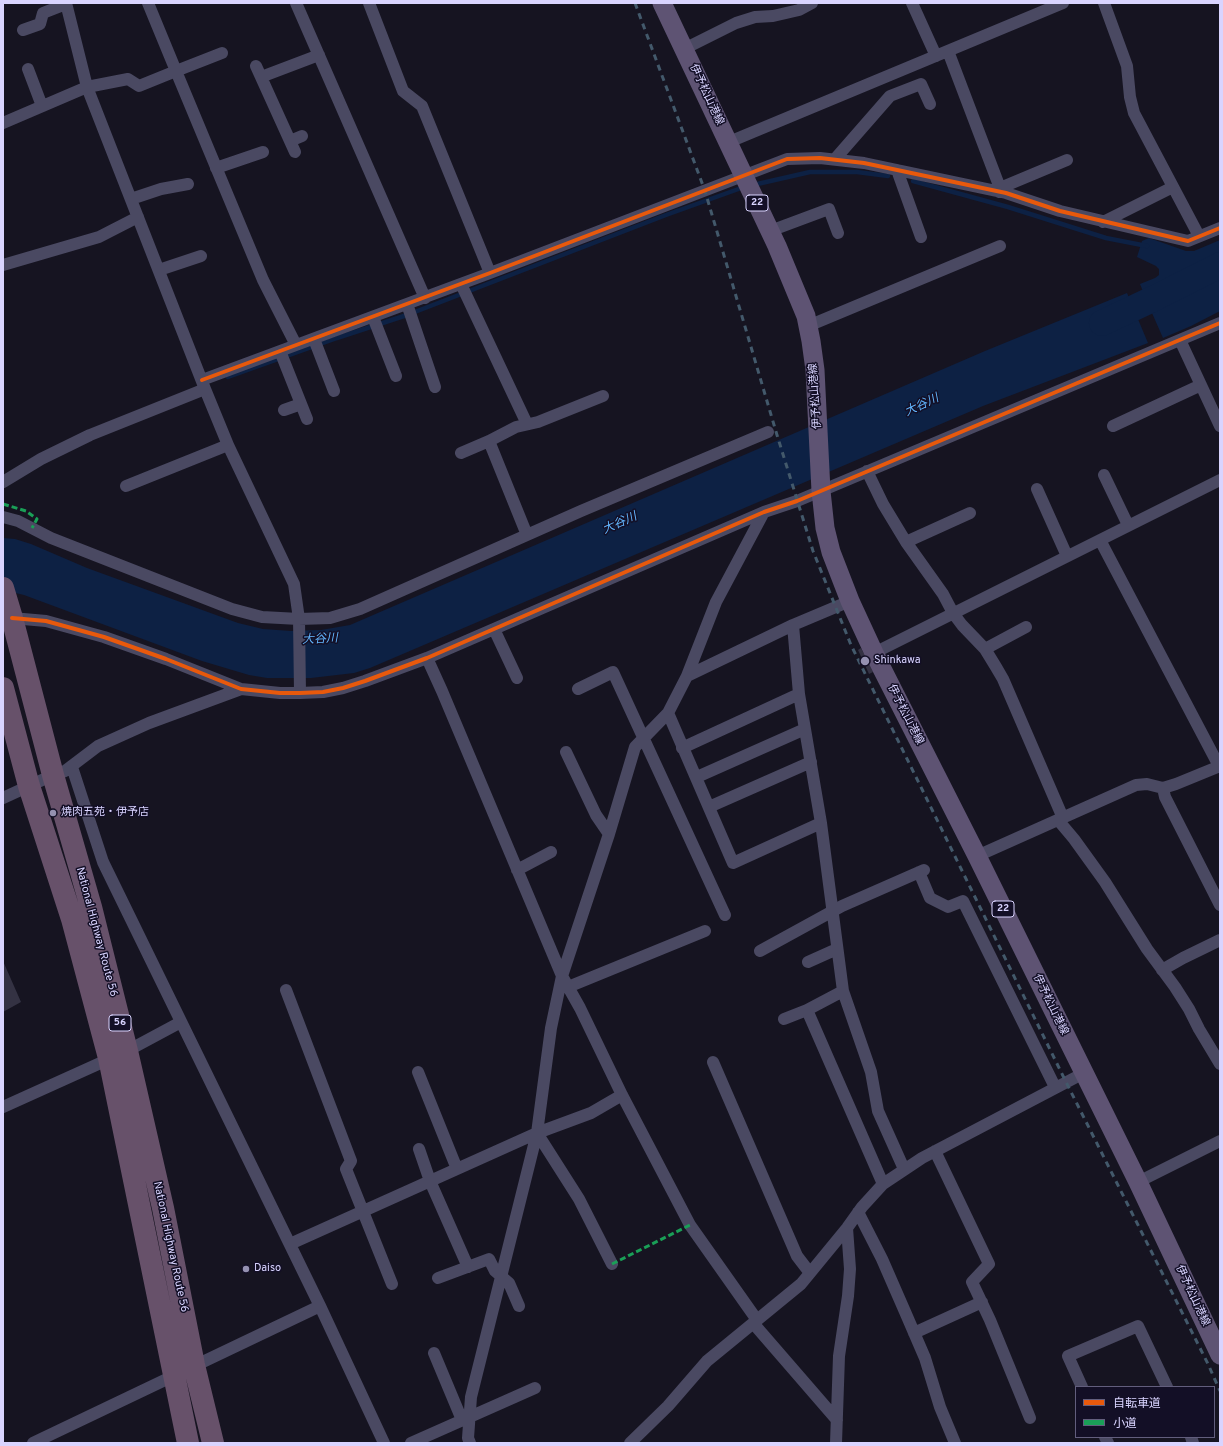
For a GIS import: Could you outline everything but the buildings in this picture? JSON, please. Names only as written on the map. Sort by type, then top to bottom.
[{"type":"highway","name":"National Highway Route 56","points":[[8,605],[63,771],[91,907],[188,1443]]},
{"type":"highway","name":"National Highway Route 56","points":[[3,688],[29,786],[118,1054],[163,1208],[194,1365],[213,1443]]},
{"type":"main road","name":"伊予松山港線","points":[[662,3],[745,176],[806,316],[815,370],[821,488],[825,528],[830,552],[850,601],[874,653],[977,856],[1138,1182],[1220,1355]]},
{"type":"street","points":[[148,3],[263,280],[296,345]]},
{"type":"street","points":[[296,3],[425,298]]},
{"type":"street","points":[[369,3],[403,91],[422,106],[490,273]]},
{"type":"street","points":[[684,49],[736,23],[755,17],[773,16],[800,10],[812,3]]},
{"type":"street","points":[[912,3],[936,56]]},
{"type":"street","points":[[729,142],[1064,3]]},
{"type":"street","points":[[1104,3],[1127,66],[1130,97],[1134,113],[1199,236]]},
{"type":"street","points":[[23,30],[40,24],[43,13],[66,4],[87,87],[203,384],[228,445],[294,584],[300,623],[300,689]]},
{"type":"street","points":[[948,51],[1000,190]]},
{"type":"street","points":[[3,123],[87,87],[128,79],[139,86],[222,52]]},
{"type":"street","points":[[302,136],[292,147],[259,71],[319,55]]},
{"type":"street","points":[[28,69],[42,106]]},
{"type":"street","points":[[835,159],[890,96],[921,84],[930,104]]},
{"type":"street","points":[[216,168],[263,152]]},
{"type":"street","points":[[3,482],[41,459],[90,435],[280,351],[425,298],[787,159],[820,158],[864,163],[1000,190],[1060,211],[1188,241],[1220,228]]},
{"type":"street","points":[[1000,190],[1067,160]]},
{"type":"street","points":[[897,170],[922,237]]},
{"type":"street","points":[[131,199],[161,189],[188,184]]},
{"type":"street","points":[[1103,222],[1173,188]]},
{"type":"street","points":[[770,231],[829,209],[838,233]]},
{"type":"street","points":[[3,265],[99,237],[138,217]]},
{"type":"street","points":[[808,326],[1000,246]]},
{"type":"street","points":[[159,270],[200,256]]},
{"type":"street","points":[[461,284],[527,424]]},
{"type":"street","points":[[407,304],[435,387]]},
{"type":"street","points":[[373,317],[396,376]]},
{"type":"street","points":[[8,605],[46,621],[104,637],[166,659],[241,689],[280,693],[300,689],[322,692],[343,688],[427,658],[764,512],[797,501],[821,488],[867,471],[1220,323]]},
{"type":"street","points":[[314,339],[334,392]]},
{"type":"street","points":[[1180,340],[1220,426]]},
{"type":"street","points":[[280,351],[307,419]]},
{"type":"street","points":[[1114,426],[1201,385]]},
{"type":"street","points":[[461,453],[516,427],[538,422],[603,396]]},
{"type":"street","points":[[284,410],[301,404]]},
{"type":"street","points":[[3,517],[18,521],[65,544],[232,609],[262,617],[300,623],[330,618],[360,609],[527,535],[768,432]]},
{"type":"street","points":[[489,441],[527,535]]},
{"type":"street","points":[[126,486],[228,445]]},
{"type":"street","points":[[867,471],[883,504],[906,542],[943,594],[953,613],[985,650],[1002,679],[1060,819],[1105,882],[1147,949],[1189,1009],[1199,1030],[1220,1064]]},
{"type":"street","points":[[1104,475],[1128,526]]},
{"type":"street","points":[[874,653],[1220,480]]},
{"type":"street","points":[[1037,489],[1067,556]]},
{"type":"street","points":[[470,1443],[466,1419],[537,1133],[551,1028],[562,976],[609,834],[635,747],[668,713],[687,676],[716,602],[764,512]]},
{"type":"street","points":[[906,542],[970,513]]},
{"type":"street","points":[[977,856],[1136,785],[1147,784],[1163,788],[1220,766],[1100,540]]},
{"type":"street","points":[[687,676],[793,625],[850,601]]},
{"type":"street","points":[[793,625],[799,694],[821,823],[843,992],[870,1072],[878,1110],[904,1169]]},
{"type":"street","points":[[985,650],[1026,626]]},
{"type":"street","points":[[494,629],[517,678]]},
{"type":"street","points":[[427,658],[562,976],[580,1008],[622,1095],[690,1225],[755,1322],[837,1420]]},
{"type":"street","points":[[578,689],[613,672],[725,914]]},
{"type":"street","points":[[3,798],[63,771],[106,742],[148,723],[241,689]]},
{"type":"street","points":[[682,748],[799,694]]},
{"type":"street","points":[[668,713],[733,863],[821,823]]},
{"type":"street","points":[[696,777],[805,729]]},
{"type":"street","points":[[566,752],[596,815],[609,834]]},
{"type":"street","points":[[709,807],[811,762]]},
{"type":"street","points":[[63,771],[103,862],[320,1306],[384,1443]]},
{"type":"street","points":[[1163,788],[1165,797],[1220,905]]},
{"type":"street","points":[[517,870],[551,852]]},
{"type":"street","points":[[760,951],[842,906],[921,871],[930,898],[948,907],[963,901],[1055,1088]]},
{"type":"street","points":[[568,987],[705,931]]},
{"type":"street","points":[[1162,970],[1220,940]]},
{"type":"street","points":[[808,962],[837,949]]},
{"type":"street","points":[[286,990],[351,1161],[346,1169],[392,1284]]},
{"type":"street","points":[[784,1019],[807,1010],[843,992]]},
{"type":"street","points":[[807,1010],[883,1184]]},
{"type":"street","points":[[3,1108],[118,1054],[181,1022]]},
{"type":"street","points":[[713,1062],[797,1256],[810,1273]]},
{"type":"street","points":[[418,1072],[457,1169]]},
{"type":"street","points":[[630,1443],[668,1406],[707,1361],[801,1284],[847,1228],[858,1212],[883,1184],[904,1169],[935,1151],[1084,1073]]},
{"type":"street","points":[[290,1244],[537,1133],[590,1112],[622,1095]]},
{"type":"street","points":[[537,1133],[579,1199],[612,1264]]},
{"type":"street","points":[[1138,1182],[1220,1141]]},
{"type":"street","points":[[418,1149],[430,1181],[468,1267]]},
{"type":"street","points":[[935,1151],[989,1264],[972,1282],[982,1302],[1030,1418]]},
{"type":"street","points":[[858,1212],[882,1259],[925,1358],[940,1407],[954,1443]]},
{"type":"street","points":[[836,1443],[839,1356],[848,1296],[850,1269],[847,1228]]},
{"type":"street","points":[[438,1278],[489,1259],[495,1271],[509,1283],[519,1306]]},
{"type":"street","points":[[914,1333],[982,1302]]},
{"type":"street","points":[[33,1443],[320,1306]]},
{"type":"street","points":[[1082,1386],[1068,1356],[1138,1326],[1167,1386]]},
{"type":"street","points":[[434,1353],[466,1419]]},
{"type":"street","points":[[411,1443],[535,1388]]},
{"type":"water","points":[[1149,238],[1186,251],[1194,251],[1220,240],[1220,311],[1163,338],[1152,313],[1155,312],[1153,308],[1150,309],[1140,284],[1159,275],[1159,269],[1156,266],[1137,257],[1142,241]]},
{"type":"water","points":[[1127,293],[1148,343],[983,406],[370,668],[354,673],[311,678],[267,678],[249,675],[202,661],[24,595],[3,590],[3,538],[15,539],[31,544],[87,568],[238,623],[263,629],[291,631],[321,630],[350,625],[985,351]]},
{"type":"waterway","points":[[753,185],[810,172],[857,172],[888,176]]},
{"type":"waterway","points":[[913,181],[1008,207],[1106,238],[1147,246]]},
{"type":"waterway","points":[[228,377],[407,315],[666,215],[744,187]]},
{"type":"waterway","name":"大谷川","points":[[1102,323],[1220,265]]},
{"type":"railway","points":[[635,3],[705,191],[813,551],[851,645],[1066,1082],[1208,1364],[1220,1391]]},
{"type":"marked path","points":[[3,504],[26,511],[37,519],[32,528]]},
{"type":"marked path","points":[[612,1264],[690,1225]]},
{"type":"cycle path","points":[[202,380],[490,273],[787,159],[820,158],[864,163],[1006,193],[1060,211],[1188,241],[1220,228]]},
{"type":"cycle path","points":[[12,618],[46,621],[104,637],[166,659],[241,689],[280,693],[300,693],[323,692],[343,688],[427,658],[764,512],[797,501],[1220,323]]},
{"type":"place","name":"Shinkawa","points":[[865,661]]},
{"type":"place","name":"焼肉五苑・伊予店","points":[[53,813]]},
{"type":"place","name":"Daiso","points":[[246,1269]]}]
